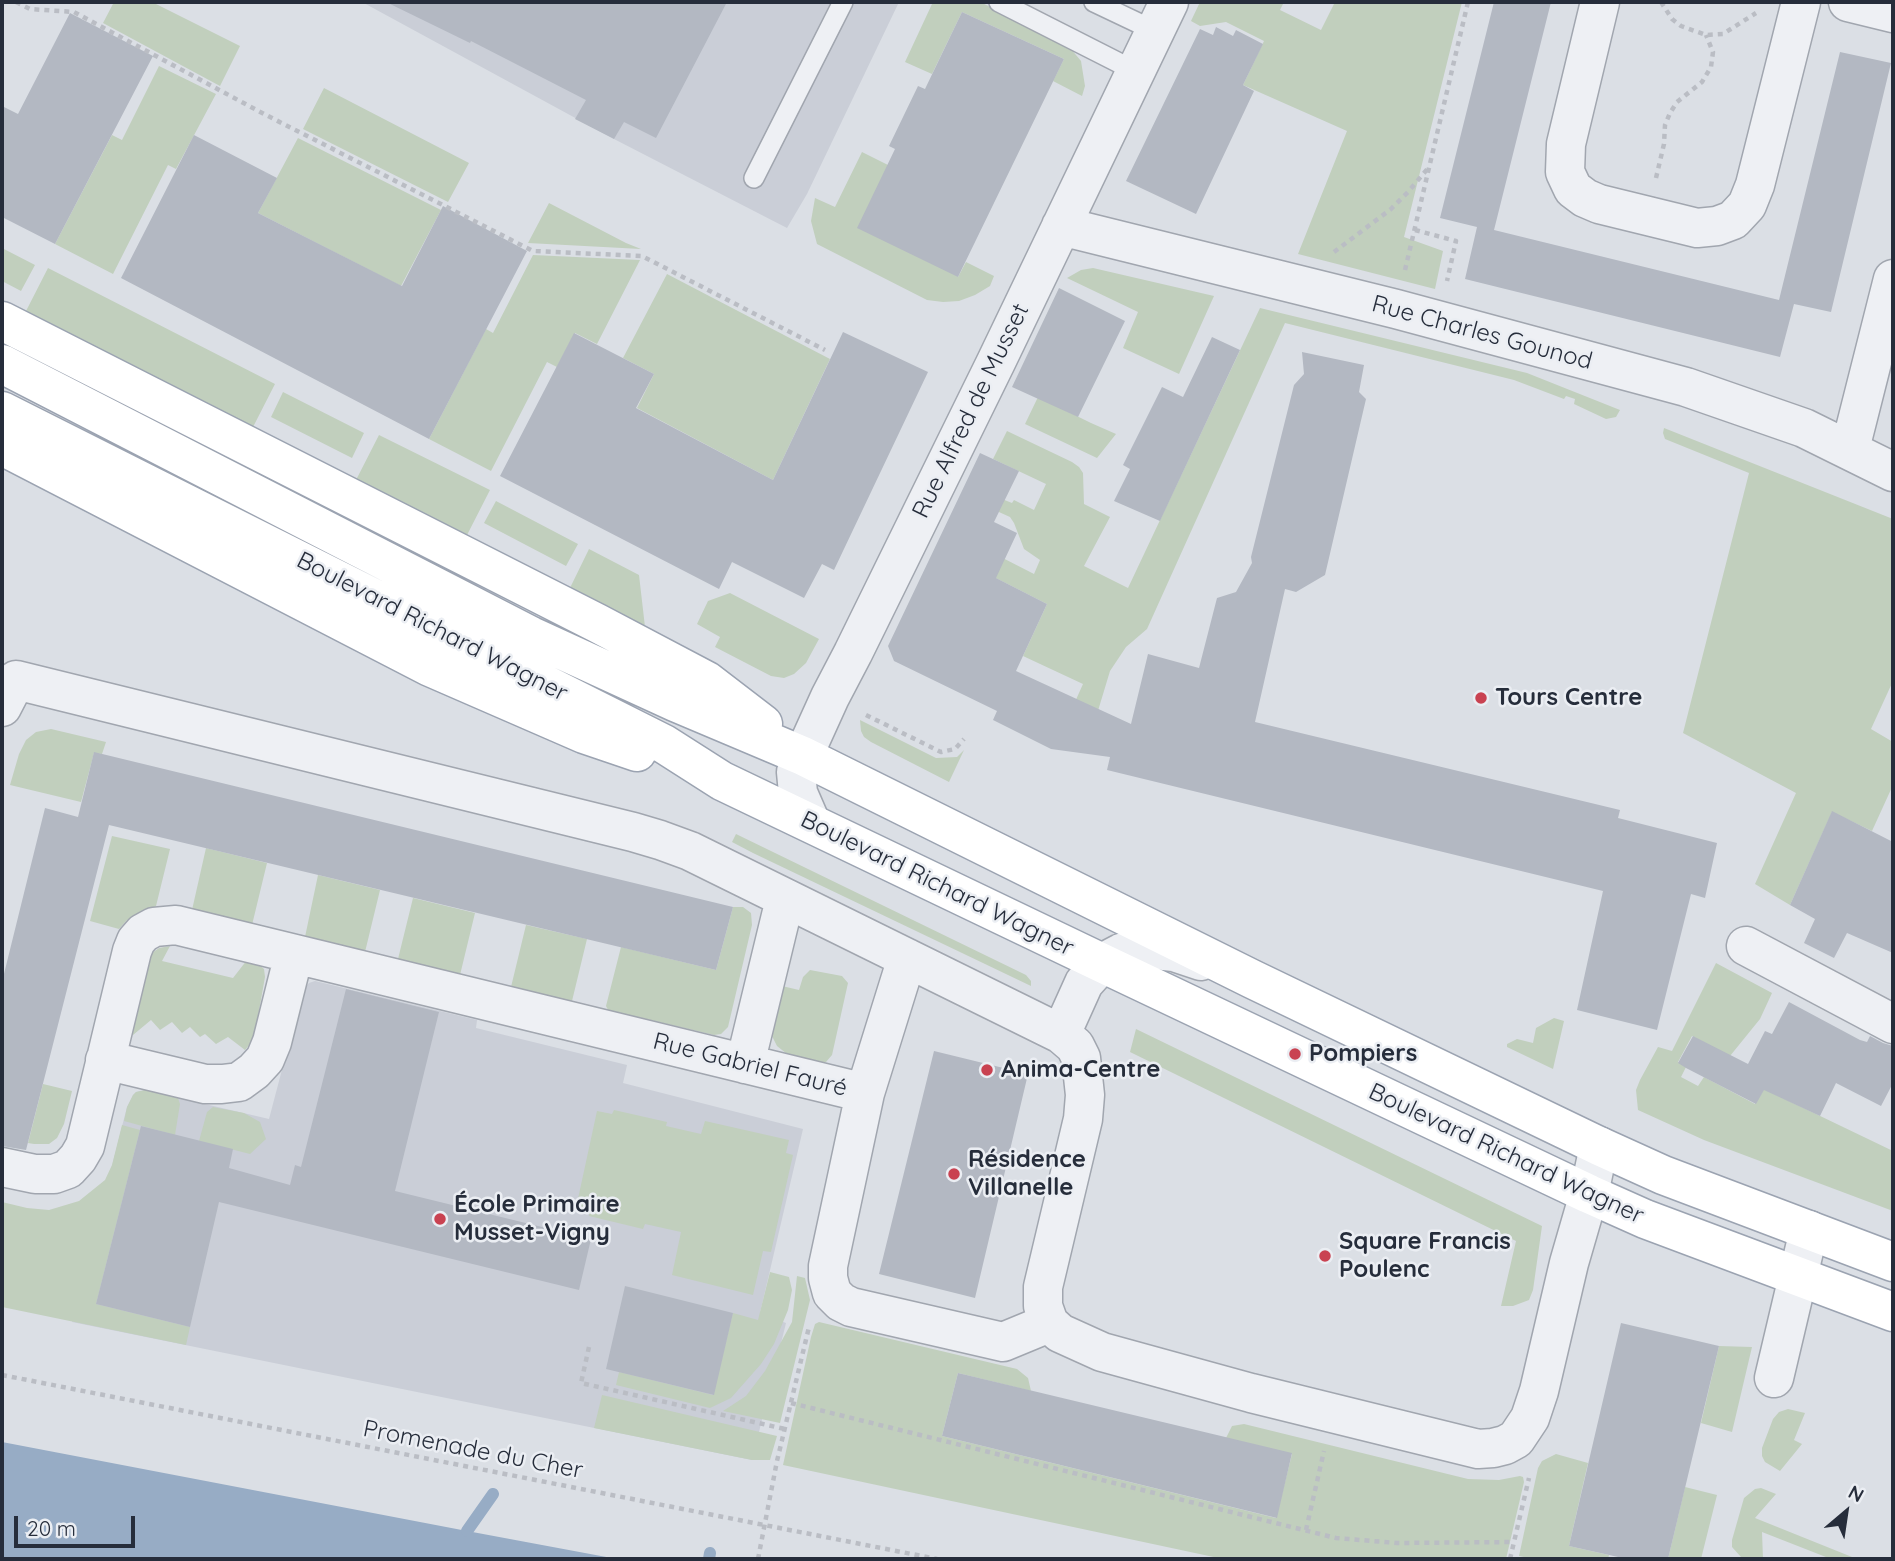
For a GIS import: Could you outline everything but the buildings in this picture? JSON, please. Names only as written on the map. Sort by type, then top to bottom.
[{"type":"main road","points":[[2,321],[707,681],[803,756]]},
{"type":"main road","name":"Boulevard Richard Wagner","points":[[2,364],[531,636],[675,702],[803,756],[1252,979],[1599,1146],[1663,1175],[1893,1262]]},
{"type":"main road","name":"Boulevard Richard Wagner","points":[[2,411],[664,744],[722,780],[1102,963],[1644,1219],[1893,1312]]},
{"type":"main road","points":[[2,446],[440,671],[584,734],[722,780]]},
{"type":"street","points":[[1601,2],[1566,144],[1565,172],[1573,189],[1599,204],[1697,228],[1717,226],[1733,220],[1747,205],[1755,185],[1801,2]]},
{"type":"street","points":[[1848,2],[1893,13]]},
{"type":"street","name":"Rue Alfred de Musset","points":[[811,823],[802,806],[796,772],[830,696],[1162,17]]},
{"type":"street","name":"Rue Charles Gounod","points":[[1061,226],[1396,309],[1686,387],[1804,428],[1893,472]]},
{"type":"street","points":[[1850,449],[1893,279]]},
{"type":"street","points":[[6,688],[633,832],[690,851],[1061,1034],[1075,1046],[1081,1058],[1086,1095],[1083,1119],[1043,1287],[1044,1306],[1049,1323],[1060,1333],[1102,1352],[1251,1393],[1478,1449],[1505,1445],[1516,1439],[1530,1418],[1539,1391],[1599,1146]]},
{"type":"street","points":[[745,1064],[785,899]]},
{"type":"street","name":"Rue Gabriel Fauré","points":[[2,1167],[36,1174],[54,1174],[73,1164],[85,1146],[136,941],[154,927],[176,925],[865,1093],[828,1266],[832,1293]]},
{"type":"street","points":[[1746,946],[1893,1024]]},
{"type":"street","points":[[1061,1034],[1084,983],[1102,963],[1137,948],[1174,952],[1252,979]]},
{"type":"street","points":[[105,1060],[205,1084],[239,1082],[254,1072],[265,1059],[272,1042],[294,954]]},
{"type":"street","points":[[865,1093],[906,958]]},
{"type":"street","points":[[1774,1378],[1810,1230]]},
{"type":"street","points":[[832,1293],[851,1307],[1003,1342],[1049,1323]]},
{"type":"lane","points":[[754,177],[843,2]]},
{"type":"lane","points":[[999,2],[1135,71]]},
{"type":"lane","points":[[1094,2],[1162,17]]},
{"type":"path","points":[[16,2],[30,9],[74,12],[264,114],[533,251],[642,256],[825,350]]},
{"type":"path","points":[[1402,282],[1468,2]]},
{"type":"path","points":[[1661,2],[1672,19],[1681,26],[1706,35],[1723,34],[1763,8]]},
{"type":"path","points":[[1647,216],[1664,144],[1665,125],[1670,113],[1677,102],[1702,82],[1711,66],[1713,52],[1706,35]]},
{"type":"path","points":[[1332,254],[1391,209],[1430,166]]},
{"type":"path","points":[[1415,230],[1456,241],[1445,292]]},
{"type":"path","points":[[865,715],[942,752],[955,749],[964,738]]},
{"type":"path","points":[[758,1559],[811,1316],[832,1293]]},
{"type":"path","points":[[589,1347],[581,1383],[785,1430]]},
{"type":"path","name":"Promenade du Cher","points":[[2,1376],[937,1559]]},
{"type":"path","points":[[792,1403],[1336,1538],[1397,1543],[1514,1542]]},
{"type":"path","points":[[1306,1530],[1333,1413]]},
{"type":"path","points":[[1510,1559],[1531,1472],[1516,1439]]},
{"type":"shaded area","points":[[362,2],[899,2],[807,194],[787,228],[614,139]]},
{"type":"shaded area","name":"École Primaire Musset-Vigny","points":[[315,981],[477,1020],[476,1028],[627,1065],[623,1083],[803,1129],[760,1313],[786,1323],[752,1460],[72,1322],[127,1107],[133,1095],[145,1090],[269,1119],[303,990]]},
{"type":"green space","points":[[114,2],[152,2],[240,46],[220,86],[103,23]]},
{"type":"green space","points":[[928,2],[980,2],[1049,35],[1071,49],[1081,61],[1085,86],[1082,96],[1053,81],[1064,59],[962,12],[932,74],[905,62],[932,4]]},
{"type":"green space","points":[[1200,2],[1284,2],[1280,10],[1321,30],[1335,2],[1462,2],[1404,237],[1443,251],[1435,289],[1298,254],[1347,131],[1243,85],[1264,41],[1226,22],[1200,26],[1191,21]]},
{"type":"green space","points":[[159,66],[216,94],[176,169],[168,165],[113,274],[55,244],[112,135],[122,140]]},
{"type":"green space","points":[[324,88],[469,163],[448,202],[303,129]]},
{"type":"green space","points":[[298,138],[441,210],[401,286],[258,213]]},
{"type":"green space","points":[[862,152],[888,165],[958,277],[966,262],[994,276],[990,286],[959,301],[927,300],[817,244],[811,221],[815,198],[835,207]]},
{"type":"green space","points":[[549,203],[626,243],[641,249],[528,243]]},
{"type":"green space","points":[[2,248],[35,265],[21,291],[2,281]]},
{"type":"green space","points":[[533,255],[640,260],[597,344],[575,333],[557,367],[547,362],[491,471],[429,439],[486,329],[493,333]]},
{"type":"green space","points":[[48,268],[275,384],[252,429],[25,313]]},
{"type":"green space","points":[[1093,268],[1214,296],[1179,374],[1123,348],[1138,312],[1067,278],[1081,270]]},
{"type":"green space","points":[[667,274],[830,359],[773,480],[637,408],[654,374],[623,358]]},
{"type":"green space","points":[[1260,308],[1527,373],[1620,410],[1616,417],[1606,419],[1574,404],[1575,399],[1566,396],[1564,399],[1514,380],[1285,323],[1147,629],[1126,647],[1110,671],[1094,724],[1070,713],[1083,684],[1023,656],[1047,604],[982,571],[991,552],[1034,574],[1040,560],[1024,549],[1010,517],[990,508],[992,495],[1012,503],[1014,500],[1034,510],[1046,484],[993,459],[1007,431],[1079,467],[1083,473],[1084,504],[1110,517],[1084,566],[1128,588]]},
{"type":"green space","points":[[283,392],[364,433],[352,458],[271,417]]},
{"type":"green space","points":[[1038,397],[1116,434],[1097,458],[1025,424]]},
{"type":"green space","points":[[1664,428],[1893,519],[1893,681],[1871,729],[1893,742],[1893,785],[1872,831],[1832,812],[1790,905],[1755,884],[1796,793],[1683,733],[1749,473],[1665,439]]},
{"type":"green space","points":[[379,435],[490,490],[466,537],[355,482]]},
{"type":"green space","points":[[496,501],[578,544],[566,566],[484,523]]},
{"type":"green space","points":[[589,549],[639,575],[645,627],[569,590]]},
{"type":"green space","points":[[730,593],[819,639],[806,663],[794,674],[784,678],[771,676],[715,647],[720,637],[697,624],[708,601]]},
{"type":"green space","points":[[860,720],[936,758],[957,757],[964,750],[949,782],[871,742],[861,731]]},
{"type":"green space","points":[[51,729],[106,742],[102,754],[94,753],[81,802],[10,785],[26,740],[36,732]]},
{"type":"green space","points":[[736,834],[1026,975],[1031,986],[753,853],[732,842]]},
{"type":"green space","points":[[112,836],[170,849],[156,906],[127,920],[119,929],[90,921]]},
{"type":"green space","points":[[206,848],[267,863],[252,925],[192,910]]},
{"type":"green space","points":[[318,875],[380,890],[365,952],[305,937]]},
{"type":"green space","points":[[413,898],[475,913],[460,975],[398,959]]},
{"type":"green space","points":[[733,907],[743,907],[751,913],[752,925],[728,1027],[721,1034],[714,1035],[608,1010],[606,1006],[621,947],[716,970]]},
{"type":"green space","points":[[526,925],[587,939],[572,1001],[511,987]]},
{"type":"green space","points":[[170,946],[162,961],[233,978],[247,960],[264,969],[265,977],[254,1039],[245,1050],[228,1037],[216,1044],[205,1034],[200,1037],[190,1027],[182,1033],[172,1022],[160,1030],[151,1020],[133,1035],[131,1032],[144,965],[152,953],[159,948]]},
{"type":"green space","points":[[1716,963],[1772,993],[1760,1019],[1730,1056],[1692,1036],[1678,1062],[1686,1067],[1681,1077],[1698,1086],[1704,1077],[1755,1104],[1764,1089],[1893,1151],[1893,1211],[1704,1140],[1638,1110],[1636,1090],[1640,1080],[1658,1047],[1672,1051]]},
{"type":"green space","points":[[810,970],[842,976],[848,983],[832,1055],[826,1062],[821,1063],[787,1054],[777,1046],[772,1036],[782,986],[799,990],[803,977]]},
{"type":"green space","points":[[1554,1018],[1564,1021],[1553,1069],[1507,1047],[1507,1044],[1517,1039],[1533,1043],[1536,1028]]},
{"type":"green space","points":[[1136,1029],[1542,1226],[1533,1290],[1529,1300],[1513,1306],[1501,1306],[1516,1241],[1130,1052]]},
{"type":"green space","points":[[43,1084],[72,1091],[64,1124],[57,1138],[49,1144],[28,1143]]},
{"type":"green space","points":[[145,1090],[178,1098],[180,1104],[175,1135],[124,1121],[133,1095]]},
{"type":"green space","points":[[213,1107],[244,1113],[260,1122],[266,1139],[250,1154],[199,1141],[207,1112]]},
{"type":"green space","points":[[614,1110],[667,1122],[666,1126],[701,1134],[705,1121],[789,1140],[786,1153],[793,1155],[771,1252],[763,1251],[753,1295],[672,1275],[681,1232],[645,1224],[643,1229],[589,1216],[590,1211],[576,1208],[597,1111],[612,1114]]},
{"type":"green space","points":[[122,1125],[140,1130],[96,1304],[190,1327],[186,1345],[2,1307],[2,1202],[49,1210],[79,1201],[105,1180],[112,1165]]},
{"type":"green space","points":[[770,1272],[789,1277],[792,1290],[788,1310],[774,1344],[761,1364],[731,1398],[710,1408],[616,1385],[619,1372],[713,1395],[733,1313],[758,1320]]},
{"type":"green space","points":[[797,1276],[805,1278],[810,1300],[780,1423],[723,1411],[746,1396],[765,1371],[792,1322]]},
{"type":"green space","points":[[819,1322],[1017,1369],[1028,1378],[1031,1391],[958,1373],[942,1436],[1276,1518],[1292,1454],[1226,1438],[1232,1426],[1244,1424],[1468,1479],[1499,1480],[1523,1477],[1506,1559],[1223,1559],[783,1465],[811,1337],[815,1324]]},
{"type":"green space","points":[[1719,1346],[1752,1347],[1732,1432],[1701,1423]]},
{"type":"green space","points":[[602,1395],[777,1436],[770,1460],[752,1460],[594,1428]]},
{"type":"green space","points":[[1788,1409],[1805,1413],[1794,1440],[1802,1444],[1780,1471],[1765,1462],[1762,1448],[1773,1419],[1779,1412]]},
{"type":"green space","points":[[1556,1454],[1588,1463],[1569,1546],[1609,1555],[1608,1559],[1533,1559],[1519,1556],[1538,1468],[1542,1461]]},
{"type":"green space","points":[[1685,1487],[1717,1495],[1701,1559],[1668,1559]]},
{"type":"green space","points":[[1761,1488],[1776,1494],[1755,1518],[1857,1559],[1831,1559],[1762,1532],[1763,1559],[1741,1557],[1732,1547],[1732,1540],[1744,1498],[1755,1489]]},
{"type":"water","points":[[2,1442],[467,1531],[617,1559],[2,1559]]},
{"type":"waterway","points":[[467,1531],[493,1494]]},
{"type":"waterway","points":[[709,1559],[710,1553]]},
{"type":"place","name":"Tours Centre","points":[[1481,698]]},
{"type":"place","name":"Pompiers","points":[[1295,1054]]},
{"type":"place","name":"Anima-Centre","points":[[987,1070]]},
{"type":"place","name":"Résidence Villanelle","points":[[954,1174]]},
{"type":"place","name":"École Primaire Musset-Vigny","points":[[440,1219]]},
{"type":"place","name":"Square Francis Poulenc","points":[[1325,1256]]}]
